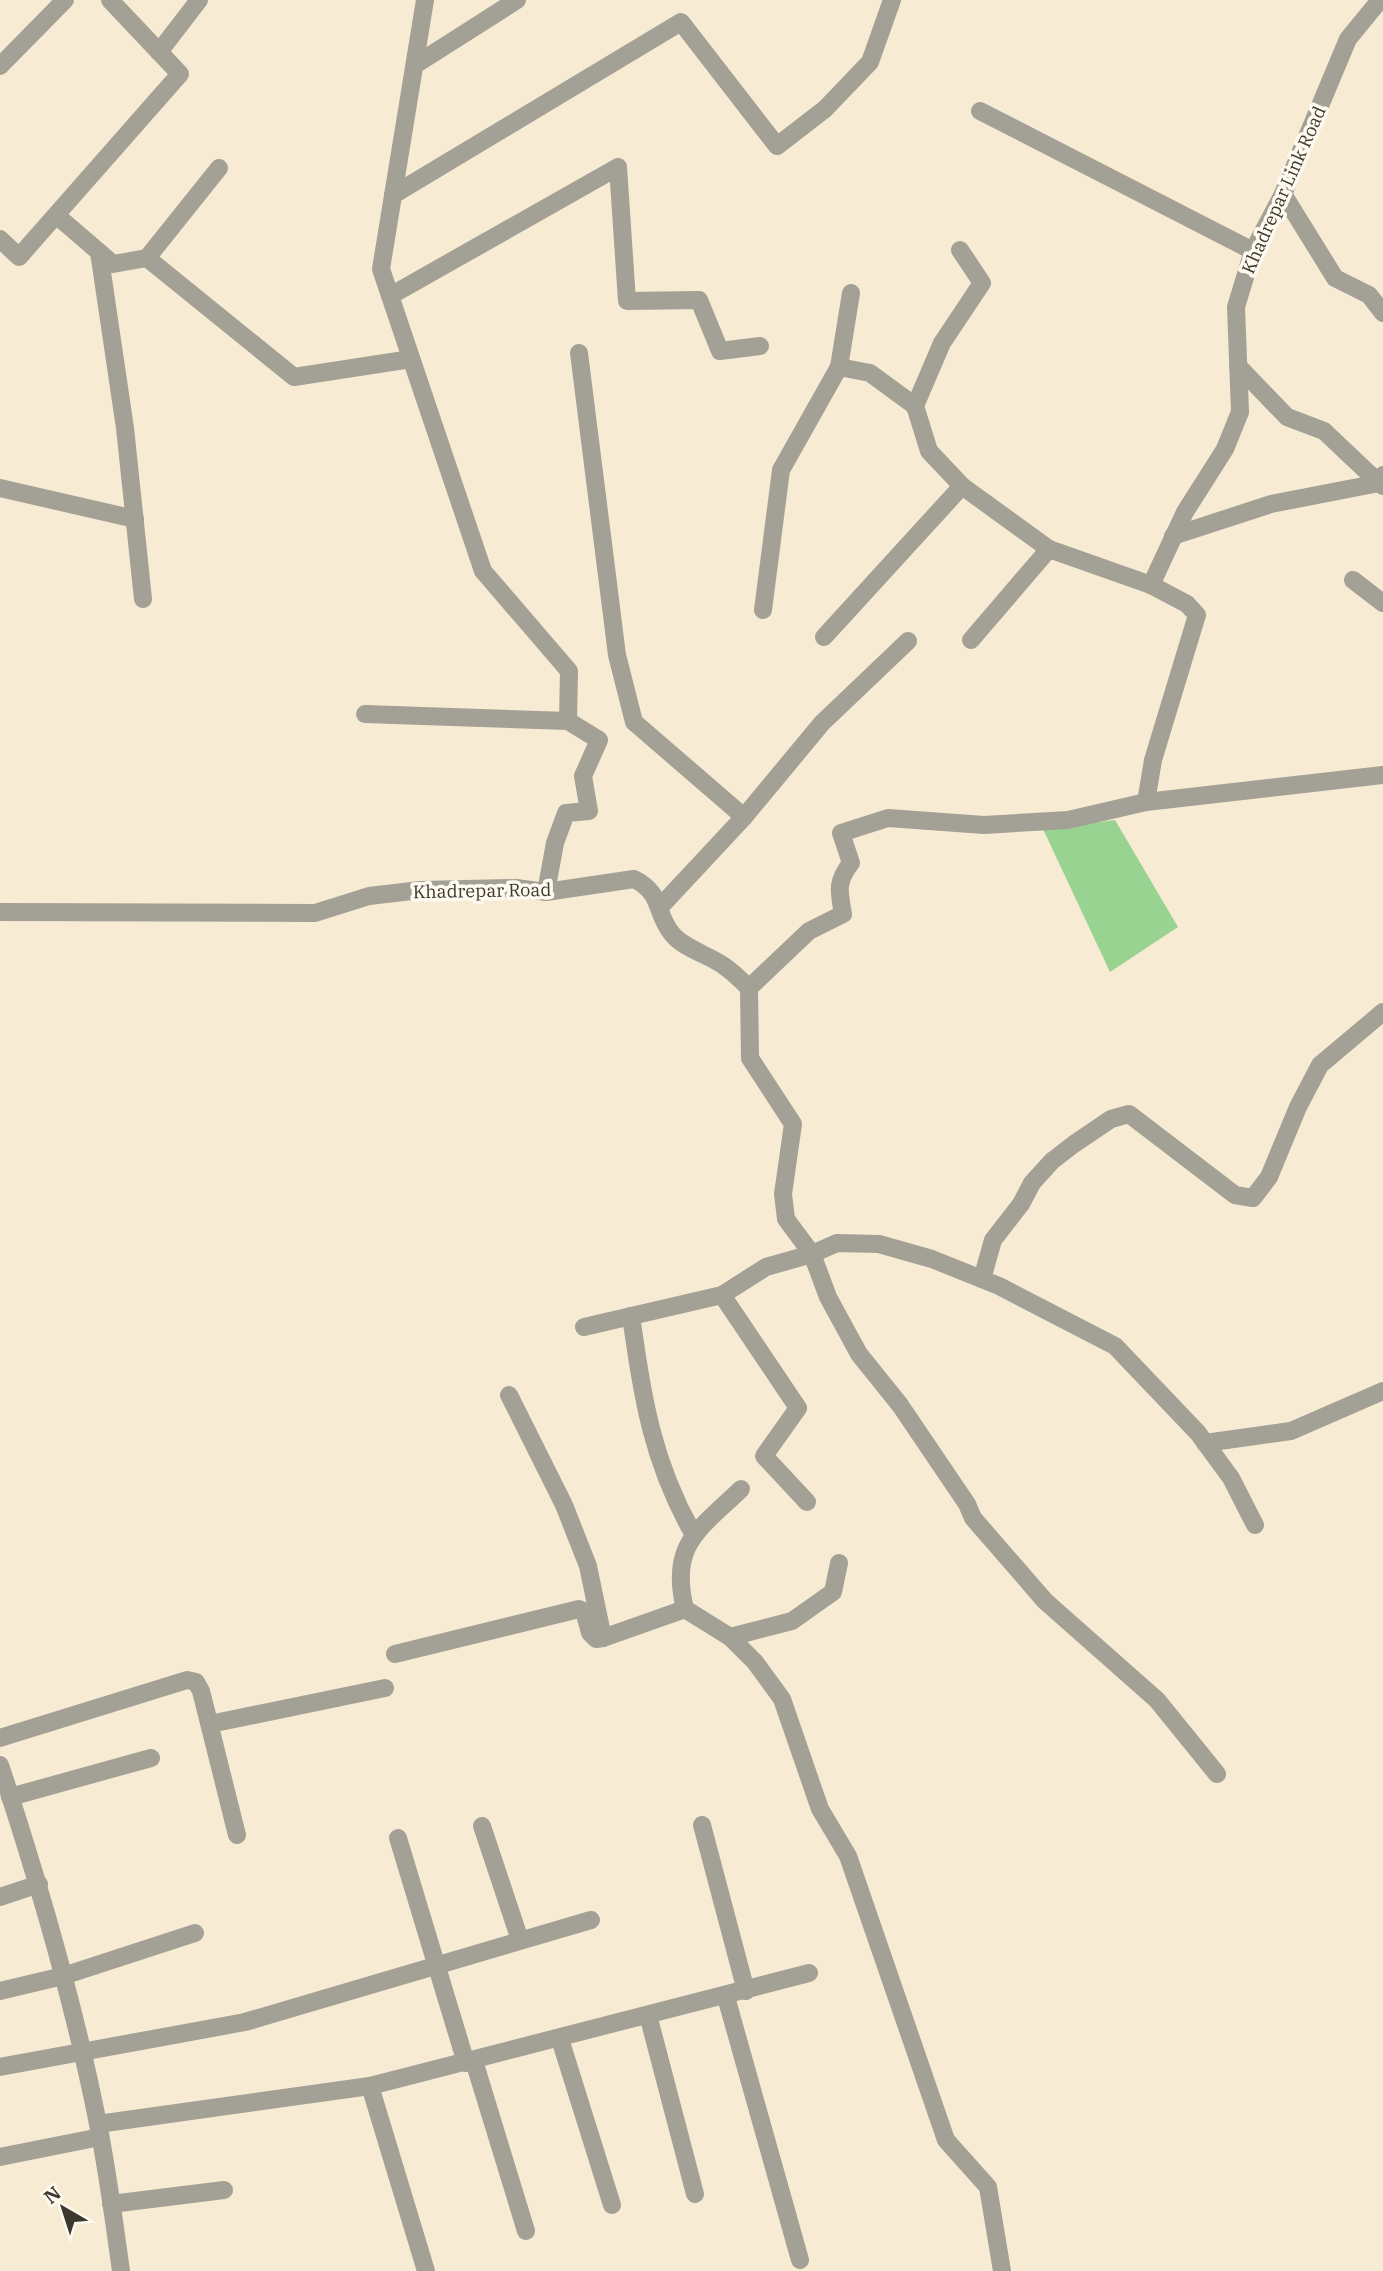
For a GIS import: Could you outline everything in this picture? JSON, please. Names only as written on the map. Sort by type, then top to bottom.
[{"type":"street","points":[[0,66],[65,0]]},
{"type":"street","points":[[0,239],[19,257],[180,74],[110,0]]},
{"type":"street","points":[[159,52],[199,0]]},
{"type":"street","points":[[425,0],[381,269],[482,571],[569,671],[568,721]]},
{"type":"street","points":[[415,65],[517,0]]},
{"type":"street","points":[[393,195],[681,22],[777,146],[825,109],[870,62],[892,0]]},
{"type":"street","name":"Khadrepar Link Road","points":[[1151,585],[1185,512],[1225,449],[1240,412],[1236,307],[1253,251],[1283,194],[1348,39],[1380,0]]},
{"type":"street","points":[[980,111],[1253,251]]},
{"type":"street","points":[[390,296],[618,167],[627,300],[699,300],[720,351],[760,346]]},
{"type":"street","points":[[56,215],[113,264],[147,258],[219,168]]},
{"type":"street","points":[[1283,194],[1335,278],[1368,295],[1383,313]]},
{"type":"street","points":[[915,405],[942,343],[982,283],[960,250]]},
{"type":"street","points":[[99,252],[125,428],[143,598]]},
{"type":"street","points":[[147,258],[294,377],[411,359]]},
{"type":"street","points":[[763,610],[781,470],[839,367],[851,293]]},
{"type":"street","points":[[579,353],[617,656],[634,722],[744,817]]},
{"type":"street","points":[[1238,366],[1287,417],[1324,431],[1382,481]]},
{"type":"street","points":[[839,367],[870,373],[915,405],[929,451],[962,486],[1049,549],[1151,585],[1187,604],[1197,615],[1153,760],[1146,802]]},
{"type":"street","points":[[1173,537],[1271,504],[1382,481]]},
{"type":"street","points":[[824,637],[962,486]]},
{"type":"street","points":[[0,488],[135,519]]},
{"type":"street","points":[[971,640],[1049,549]]},
{"type":"street","points":[[1353,580],[1383,603]]},
{"type":"street","points":[[660,907],[744,817],[822,723],[908,641]]},
{"type":"street","points":[[365,713],[568,721],[599,740],[583,776],[589,811],[566,813],[555,843],[547,892]]},
{"type":"street","points":[[1217,1774],[1157,1700],[1045,1601],[973,1518],[967,1504],[900,1405],[859,1354],[828,1297],[812,1254],[786,1219],[783,1194],[793,1125],[750,1058],[749,988],[809,931],[843,914],[837,891],[839,880],[851,863],[841,835],[844,831],[888,818],[985,825],[1068,820],[1146,802],[1383,775]]},
{"type":"street","name":"Khadrepar Road","points":[[0,912],[315,913],[369,896],[420,890],[516,888],[547,892],[634,879],[657,897],[659,913],[674,937],[724,965],[749,988]]},
{"type":"street","points":[[982,1279],[993,1240],[1021,1204],[1032,1183],[1052,1161],[1111,1119],[1129,1114],[1235,1195],[1253,1198],[1269,1177],[1298,1107],[1320,1065],[1383,1012]]},
{"type":"street","points":[[584,1327],[722,1295],[766,1267],[812,1254],[837,1243],[879,1244],[932,1259],[982,1279],[1115,1346],[1205,1443],[1231,1478],[1255,1525]]},
{"type":"street","points":[[722,1295],[798,1408],[764,1456],[807,1502]]},
{"type":"street","points":[[631,1316],[653,1443],[672,1496],[694,1535]]},
{"type":"street","points":[[1205,1443],[1292,1431],[1383,1391]]},
{"type":"street","points":[[509,1395],[564,1505],[588,1566],[603,1638]]},
{"type":"street","points":[[741,1489],[694,1535],[681,1556],[681,1591],[685,1609],[730,1637],[755,1662],[782,1699],[820,1809],[848,1856],[946,2140],[988,2187],[1002,2271]]},
{"type":"street","points":[[730,1637],[792,1621],[832,1592],[839,1563]]},
{"type":"street","points":[[395,1654],[579,1609],[584,1611],[590,1633],[596,1639],[685,1609]]},
{"type":"street","points":[[0,1738],[187,1680],[195,1682],[201,1691],[237,1835]]},
{"type":"street","points":[[210,1724],[385,1688]]},
{"type":"street","points":[[10,1797],[151,1758]]},
{"type":"street","points":[[0,1765],[39,1884],[81,2049],[99,2131],[121,2271]]},
{"type":"street","points":[[482,1825],[520,1940]]},
{"type":"street","points":[[702,1825],[746,1991]]},
{"type":"street","points":[[398,1838],[435,1966],[526,2231]]},
{"type":"street","points":[[0,1896],[39,1884]]},
{"type":"street","points":[[0,2067],[81,2049],[245,2022],[316,2004],[592,1920]]},
{"type":"street","points":[[0,1991],[63,1976],[195,1933]]},
{"type":"street","points":[[0,2157],[99,2131],[370,2086],[726,1997],[809,1973]]},
{"type":"street","points":[[726,1997],[800,2260]]},
{"type":"street","points":[[648,2015],[695,2194]]},
{"type":"street","points":[[560,2039],[612,2205]]},
{"type":"street","points":[[370,2086],[426,2271]]},
{"type":"street","points":[[111,2204],[224,2190]]},
{"type":"green space","points":[[1115,820],[1178,927],[1110,972],[1043,829]]}]
